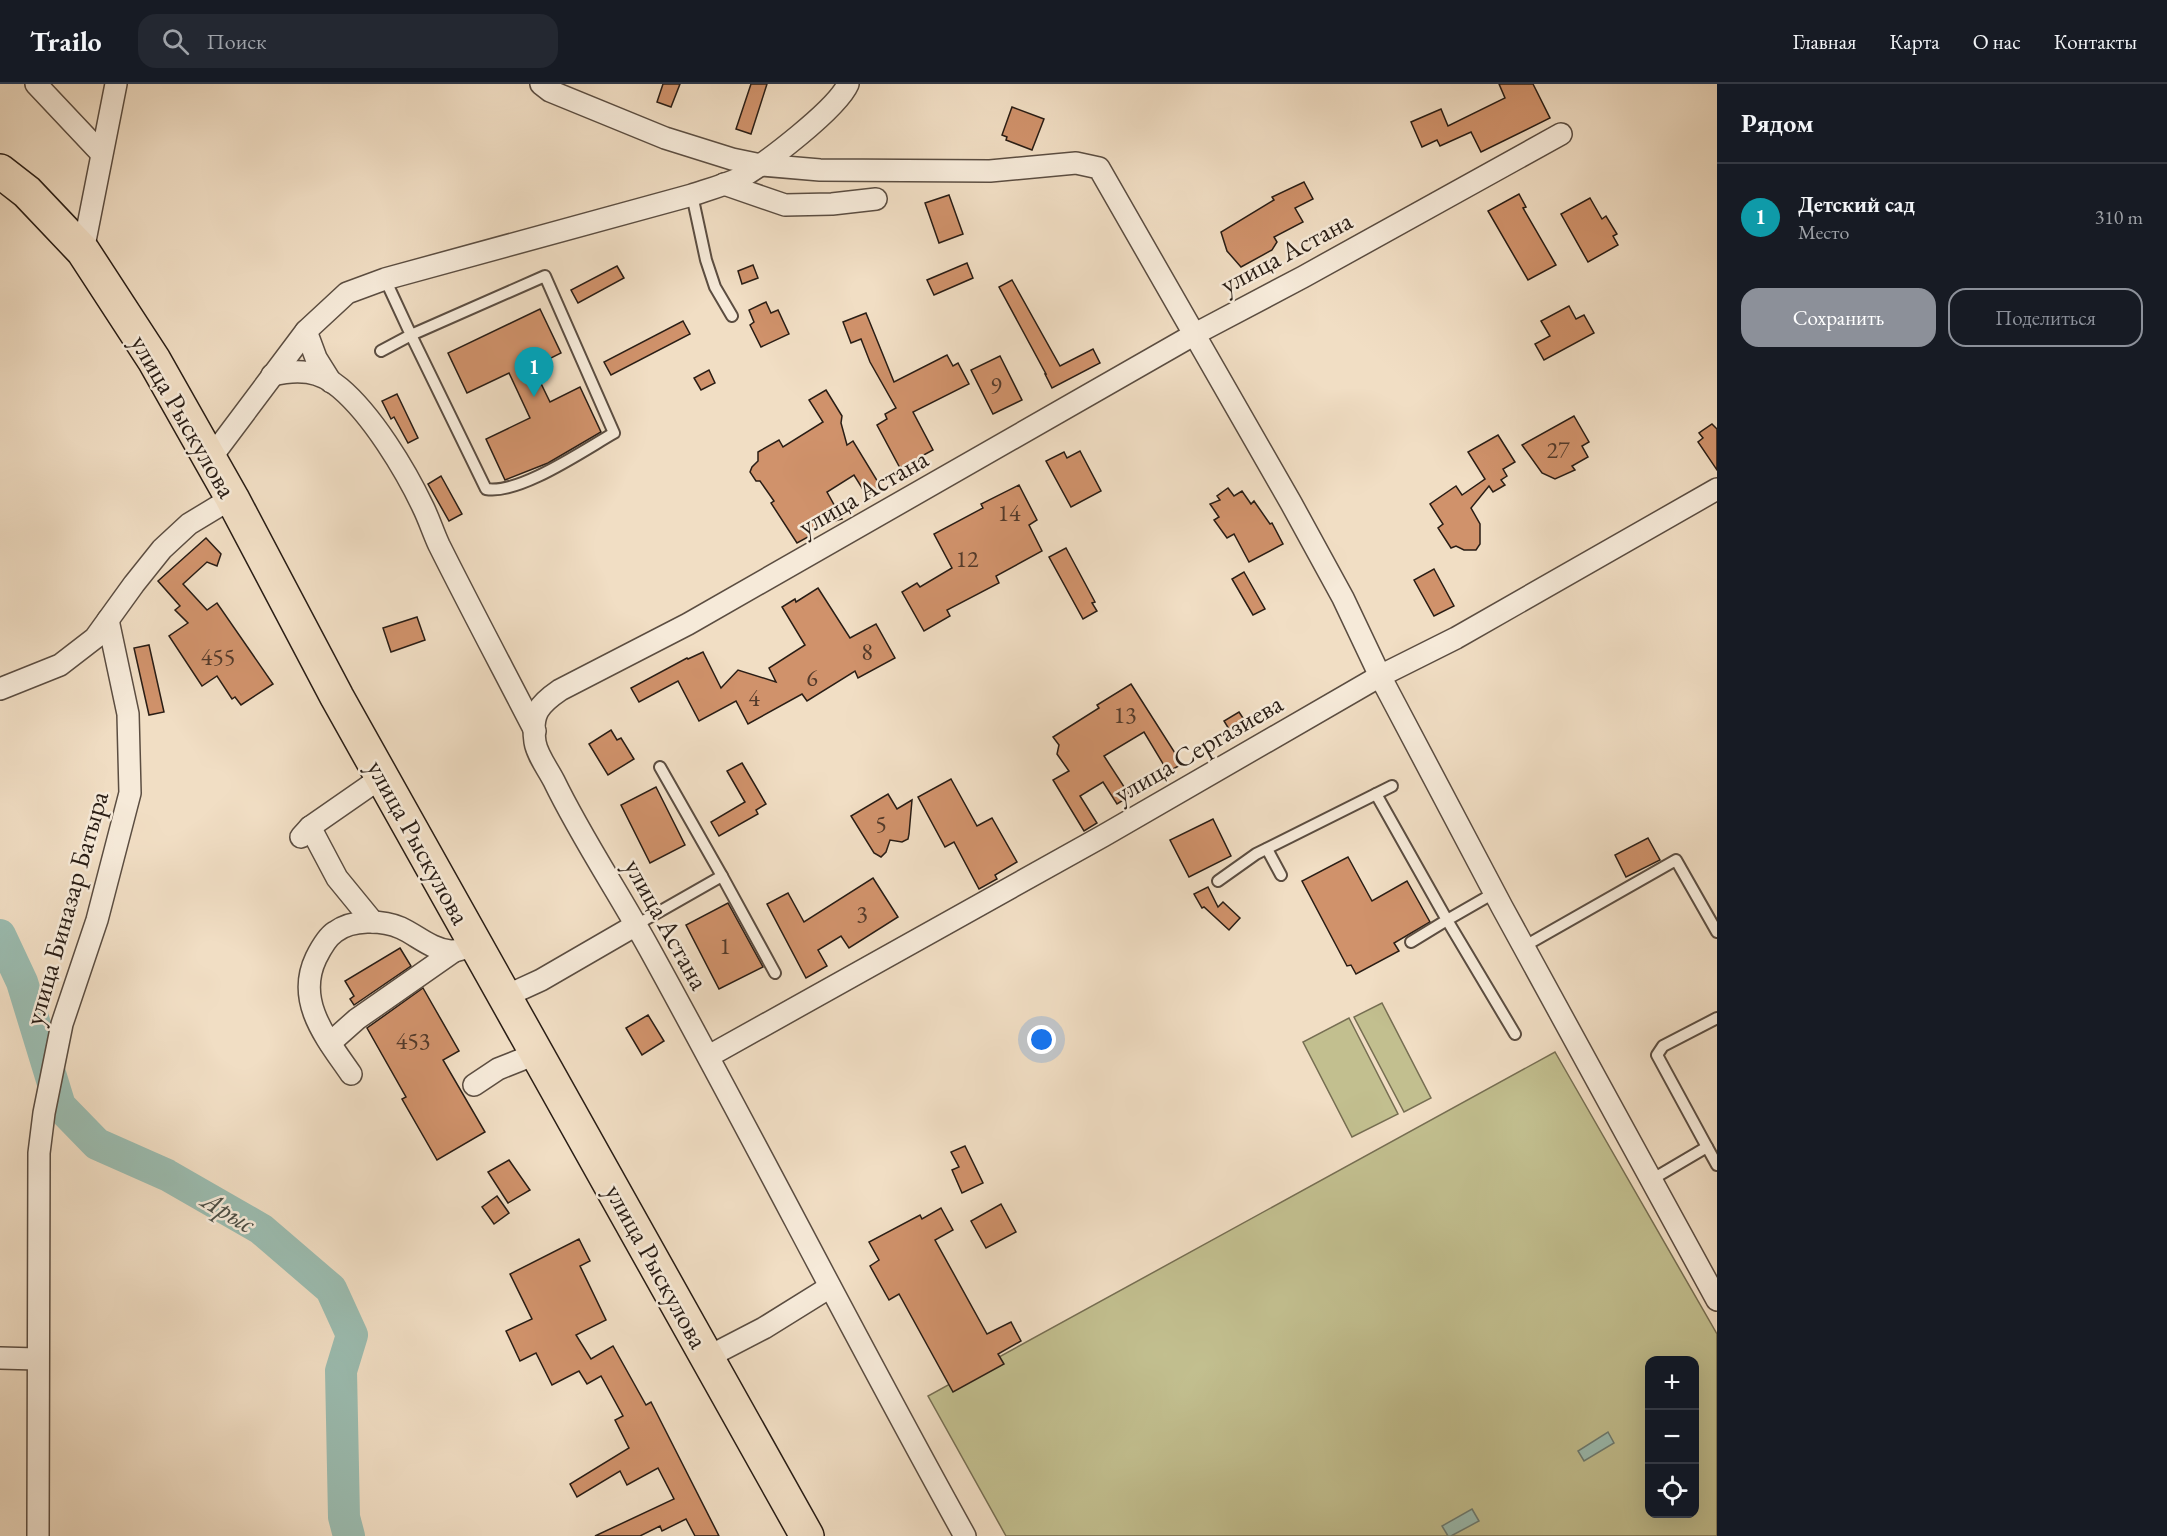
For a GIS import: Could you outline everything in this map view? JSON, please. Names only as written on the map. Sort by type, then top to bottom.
[{"type":"main road","name":"улица Рыскулова","points":[[0,171],[27,192],[83,251],[154,360],[232,498],[382,777],[464,947],[506,996],[807,1536]]},
{"type":"street","points":[[36,84],[101,153]]},
{"type":"street","points":[[83,251],[116,84]]},
{"type":"street","points":[[541,84],[550,91],[665,138],[732,159],[761,165],[832,170],[990,171],[1076,163],[1099,168],[1338,589],[1380,676],[1494,893],[1717,1300]]},
{"type":"street","points":[[210,459],[306,330],[347,293],[386,279],[692,195],[738,179],[761,165],[843,95],[848,84]]},
{"type":"street","name":"улица Астана","points":[[965,1536],[891,1404],[709,1056],[636,925],[571,816],[535,743],[534,716],[543,701],[560,690],[688,624],[1195,334],[1561,134]]},
{"type":"street","points":[[724,184],[785,205],[832,204],[876,199]]},
{"type":"street","points":[[306,330],[316,358],[331,382]]},
{"type":"street","points":[[272,375],[291,371],[311,371],[339,387],[358,406],[405,473],[535,731]]},
{"type":"street","name":"улица Сергазиева","points":[[709,1056],[1083,847],[1380,676],[1456,638],[1717,489]]},
{"type":"street","points":[[0,689],[60,665],[95,638],[162,549],[189,524],[232,498]]},
{"type":"street","name":"улица Биназар Батыра","points":[[38,1536],[39,1153],[44,1113],[62,1024],[97,920],[130,793],[128,714],[108,620]]},
{"type":"street","points":[[373,922],[305,832],[382,777]]},
{"type":"street","points":[[351,1074],[317,1023],[309,994],[310,971],[320,950],[334,932],[359,923],[386,922],[430,946],[464,947]]},
{"type":"street","points":[[506,996],[541,980],[636,925]]},
{"type":"street","points":[[330,1042],[357,1019],[464,947]]},
{"type":"street","points":[[474,1085],[498,1069],[538,1053]]},
{"type":"street","points":[[708,1357],[764,1328],[830,1287]]},
{"type":"street","points":[[0,1358],[37,1359]]},
{"type":"lane","points":[[692,195],[706,260],[715,287],[732,316]]},
{"type":"lane","points":[[381,351],[411,335],[545,276],[614,433],[531,480],[495,491],[486,489],[477,476],[411,335],[386,279]]},
{"type":"lane","points":[[660,767],[775,973]]},
{"type":"lane","points":[[1218,881],[1267,849],[1392,786]]},
{"type":"lane","points":[[1376,795],[1515,1034]]},
{"type":"lane","points":[[1267,849],[1281,875]]},
{"type":"lane","points":[[1524,947],[1676,860],[1717,932]]},
{"type":"lane","points":[[636,925],[722,876]]},
{"type":"lane","points":[[1412,942],[1494,893]]},
{"type":"lane","points":[[1717,1018],[1663,1046],[1657,1055],[1717,1164]]},
{"type":"lane","points":[[1651,1180],[1707,1147]]},
{"type":"shaded area","points":[[1382,1003],[1431,1098],[1404,1112],[1354,1017]]},
{"type":"shaded area","points":[[1349,1018],[1398,1114],[1352,1137],[1303,1042]]},
{"type":"shaded area","points":[[1555,1052],[1717,1334],[1717,1536],[1006,1536],[928,1396]]},
{"type":"water","points":[[1608,1432],[1614,1443],[1584,1461],[1578,1451]]},
{"type":"water","points":[[1472,1509],[1479,1521],[1448,1536],[1442,1526]]},
{"type":"building","points":[[663,84],[680,84],[671,107],[657,102]]},
{"type":"building","points":[[751,84],[767,84],[751,134],[736,129]]},
{"type":"building","points":[[1499,84],[1533,84],[1550,118],[1481,152],[1471,132],[1440,146],[1437,140],[1422,147],[1411,122],[1441,109],[1448,126],[1505,98]]},
{"type":"building","points":[[1012,107],[1044,119],[1032,150],[1006,140],[1007,137],[1002,135]]},
{"type":"building","points":[[1304,182],[1313,199],[1295,208],[1303,222],[1274,237],[1277,242],[1272,250],[1241,267],[1227,251],[1221,232],[1274,200],[1272,197]]},
{"type":"building","points":[[1519,194],[1526,207],[1523,208],[1556,265],[1528,280],[1488,211]]},
{"type":"building","points":[[949,195],[963,234],[939,243],[925,203]]},
{"type":"building","points":[[1590,198],[1602,219],[1606,216],[1617,234],[1613,236],[1618,245],[1588,262],[1561,214]]},
{"type":"building","points":[[967,263],[973,278],[934,295],[927,280]]},
{"type":"building","points":[[753,265],[758,278],[742,284],[738,271]]},
{"type":"building","points":[[617,266],[624,278],[578,303],[571,290]]},
{"type":"building","points":[[1012,280],[1060,366],[1093,349],[1100,363],[1052,388],[999,287]]},
{"type":"building","points":[[766,302],[771,313],[778,310],[789,334],[761,347],[750,325],[754,322],[749,310]]},
{"type":"building","points":[[1569,306],[1576,319],[1584,315],[1594,333],[1544,360],[1535,344],[1550,336],[1541,321]]},
{"type":"building","points":[[540,309],[561,353],[533,367],[550,402],[580,387],[601,432],[548,463],[505,480],[486,439],[530,418],[509,373],[467,393],[448,353]]},
{"type":"building","points":[[866,313],[894,382],[947,355],[953,366],[958,363],[969,384],[913,412],[933,450],[900,468],[877,425],[887,419],[885,414],[896,408],[870,362],[861,339],[851,343],[843,322]]},
{"type":"building","points":[[683,321],[690,334],[611,375],[604,362]]},
{"type":"building","points":[[1000,356],[1022,400],[993,414],[971,370]]},
{"type":"building","points":[[709,370],[715,383],[701,390],[694,378]]},
{"type":"building","points":[[826,390],[842,416],[841,423],[847,445],[853,441],[881,487],[867,496],[854,475],[827,492],[842,519],[815,526],[808,537],[797,543],[771,503],[774,501],[760,481],[756,481],[750,472],[758,461],[758,452],[779,440],[783,447],[823,422],[809,400]]},
{"type":"building","points":[[397,394],[418,438],[408,443],[394,417],[391,419],[382,401]]},
{"type":"building","points":[[1574,416],[1589,442],[1582,446],[1588,457],[1572,466],[1575,470],[1555,479],[1542,473],[1522,445]]},
{"type":"building","points":[[1712,424],[1717,429],[1717,470],[1698,442],[1703,438],[1699,433]]},
{"type":"building","points":[[1498,435],[1515,462],[1503,469],[1507,476],[1501,480],[1505,485],[1493,492],[1489,486],[1471,508],[1480,524],[1480,544],[1476,550],[1464,550],[1456,546],[1451,548],[1438,528],[1443,524],[1430,504],[1456,486],[1462,495],[1485,479],[1468,452]]},
{"type":"building","points":[[1080,451],[1101,491],[1071,507],[1046,461],[1064,452],[1067,458]]},
{"type":"building","points":[[441,476],[462,514],[449,521],[428,484]]},
{"type":"building","points":[[1019,485],[1037,520],[1029,525],[1042,551],[996,576],[999,583],[947,610],[950,616],[924,631],[902,592],[917,583],[920,587],[952,568],[934,534],[983,508],[981,504]]},
{"type":"building","points":[[1228,488],[1234,496],[1242,491],[1251,504],[1254,501],[1270,524],[1272,523],[1283,544],[1249,562],[1234,534],[1227,538],[1214,520],[1219,517],[1210,504],[1220,500],[1217,496]]},
{"type":"building","points":[[206,538],[221,554],[217,566],[207,562],[183,584],[207,610],[217,603],[273,684],[241,705],[235,697],[232,699],[217,676],[202,686],[169,636],[188,623],[175,610],[180,606],[158,581]]},
{"type":"building","points":[[1066,548],[1095,602],[1092,603],[1097,611],[1083,619],[1049,557]]},
{"type":"building","points":[[1434,569],[1454,606],[1434,616],[1414,580]]},
{"type":"building","points":[[1244,572],[1265,609],[1253,615],[1232,579]]},
{"type":"building","points":[[818,588],[850,638],[876,624],[895,658],[858,678],[855,671],[807,701],[802,694],[748,724],[736,701],[699,721],[678,681],[639,702],[631,688],[703,652],[721,688],[738,670],[776,682],[769,668],[805,645],[782,607],[795,599],[796,602]]},
{"type":"building","points":[[417,617],[425,640],[391,652],[383,628]]},
{"type":"building","points":[[149,645],[164,712],[149,715],[134,648]]},
{"type":"building","points":[[1131,684],[1182,764],[1168,772],[1144,732],[1104,756],[1130,796],[1117,804],[1103,782],[1080,796],[1097,823],[1084,831],[1053,780],[1069,771],[1057,754],[1059,745],[1053,737],[1099,708],[1097,705]]},
{"type":"building","points":[[1239,712],[1247,724],[1232,734],[1224,721]]},
{"type":"building","points":[[611,730],[617,740],[621,738],[634,759],[608,775],[589,744]]},
{"type":"building","points":[[742,763],[766,804],[756,810],[758,814],[719,836],[711,822],[745,802],[727,771]]},
{"type":"building","points":[[951,779],[977,826],[992,818],[1017,862],[995,875],[997,879],[979,889],[954,842],[945,847],[918,797]]},
{"type":"building","points":[[656,787],[685,845],[650,863],[621,805]]},
{"type":"building","points":[[888,794],[897,809],[912,800],[909,834],[908,839],[902,842],[890,840],[886,852],[881,857],[874,853],[851,816]]},
{"type":"building","points":[[1213,819],[1231,856],[1189,877],[1170,840]]},
{"type":"building","points":[[1648,838],[1660,860],[1626,877],[1615,855]]},
{"type":"building","points":[[1348,857],[1372,901],[1407,881],[1430,922],[1394,943],[1399,951],[1356,974],[1351,965],[1347,966],[1302,881]]},
{"type":"building","points":[[873,878],[898,917],[849,948],[841,936],[818,950],[827,966],[806,978],[767,904],[788,893],[804,922]]},
{"type":"building","points":[[1208,887],[1218,907],[1223,902],[1240,918],[1229,930],[1204,907],[1202,908],[1194,894]]},
{"type":"building","points":[[728,903],[763,967],[719,989],[686,925]]},
{"type":"building","points":[[400,948],[411,966],[354,1005],[350,999],[354,996],[345,981]]},
{"type":"building","points":[[423,988],[459,1051],[443,1060],[485,1132],[437,1160],[402,1099],[406,1097],[367,1028]]},
{"type":"building","points":[[648,1015],[664,1041],[642,1055],[626,1028]]},
{"type":"building","points":[[965,1146],[983,1183],[962,1193],[952,1170],[959,1167],[951,1152]]},
{"type":"building","points":[[509,1160],[530,1190],[508,1203],[488,1172]]},
{"type":"building","points":[[497,1196],[509,1213],[494,1224],[482,1207]]},
{"type":"building","points":[[1001,1204],[1016,1232],[986,1248],[971,1221]]},
{"type":"building","points":[[941,1208],[953,1230],[935,1240],[987,1334],[1011,1322],[1021,1341],[998,1354],[1004,1364],[953,1392],[899,1294],[889,1300],[870,1266],[879,1260],[869,1242],[920,1215],[922,1219]]},
{"type":"building","points":[[579,1239],[590,1261],[580,1266],[606,1320],[576,1335],[591,1359],[613,1346],[646,1405],[651,1402],[719,1536],[695,1536],[686,1519],[662,1531],[660,1526],[640,1536],[595,1536],[674,1499],[658,1468],[627,1485],[620,1471],[577,1497],[570,1484],[629,1448],[615,1420],[623,1416],[601,1376],[587,1384],[579,1371],[552,1385],[536,1353],[520,1361],[506,1331],[532,1319],[510,1274]]},
{"type":"waterway","name":"Арыс","points":[[0,935],[22,982],[60,1106],[97,1144],[167,1175],[261,1229],[331,1289],[352,1335],[341,1371],[344,1517],[349,1536]]},
{"type":"place","name":"Детский сад","points":[[534,397]]}]
